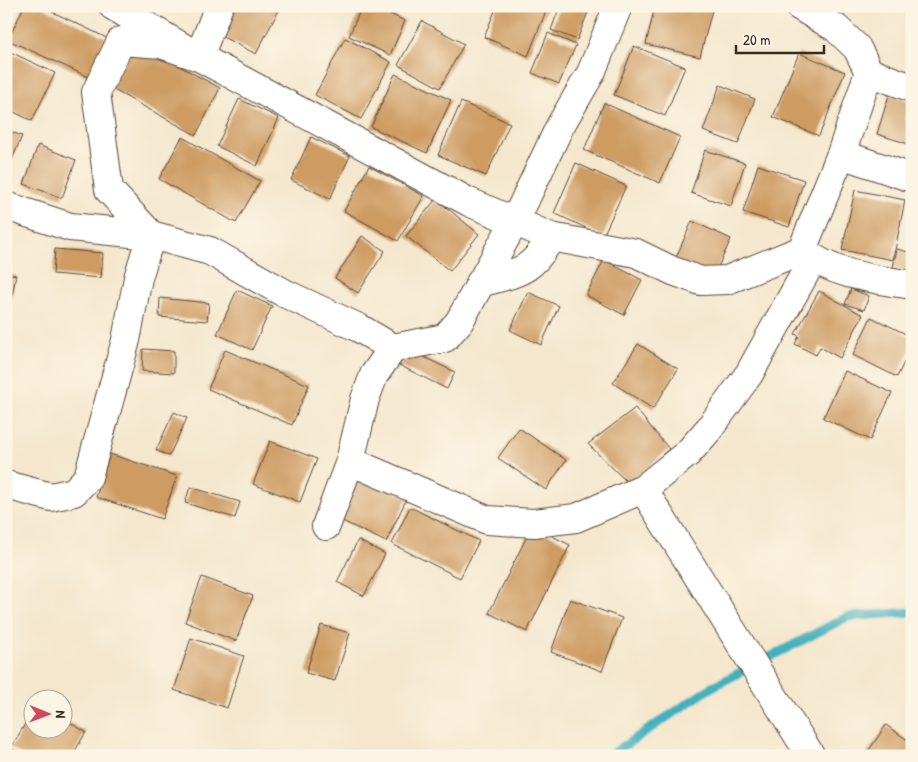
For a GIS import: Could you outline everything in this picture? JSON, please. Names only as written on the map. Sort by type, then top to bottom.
[{"type":"street","points":[[113,6],[199,56],[469,202],[551,237],[636,253],[673,271],[701,281],[727,280],[808,254],[858,277],[912,285]]},
{"type":"street","points":[[199,56],[218,6]]},
{"type":"street","points":[[6,206],[70,227],[151,235],[210,252],[286,294],[359,328],[393,348],[444,338],[459,322],[515,221],[560,126],[591,72],[618,6]]},
{"type":"street","points":[[799,6],[836,28],[857,48],[869,72],[912,88]]},
{"type":"street","points":[[151,235],[109,190],[96,92],[121,41],[161,44],[199,56]]},
{"type":"street","points":[[350,461],[487,520],[534,523],[576,518],[643,488],[688,453],[749,374],[808,254],[869,72]]},
{"type":"street","points":[[841,154],[912,178]]},
{"type":"street","points":[[6,485],[51,498],[74,492],[88,477],[126,340],[138,278],[151,235]]},
{"type":"street","points":[[480,283],[525,270],[543,253],[551,237]]},
{"type":"street","points":[[326,526],[350,461],[365,399],[374,375],[393,348]]},
{"type":"street","points":[[643,488],[811,756]]},
{"type":"building","points":[[24,6],[40,6],[111,40],[93,79],[8,40]]},
{"type":"building","points":[[226,6],[281,6],[256,54],[213,32]]},
{"type":"building","points":[[362,6],[373,6],[405,21],[390,55],[349,36]]},
{"type":"building","points":[[497,6],[548,6],[528,56],[484,37]]},
{"type":"building","points":[[560,6],[590,7],[577,40],[551,30]]},
{"type":"building","points":[[655,6],[713,6],[700,57],[646,44]]},
{"type":"building","points":[[422,21],[464,44],[440,88],[398,65]]},
{"type":"building","points":[[548,33],[576,45],[559,84],[532,73]]},
{"type":"building","points":[[345,38],[391,62],[361,119],[315,95]]},
{"type":"building","points":[[135,42],[220,88],[196,135],[110,88]]},
{"type":"building","points":[[634,46],[685,67],[665,116],[614,95]]},
{"type":"building","points":[[6,50],[55,73],[32,121],[6,108]]},
{"type":"building","points":[[799,53],[845,72],[819,136],[773,117]]},
{"type":"building","points":[[395,74],[451,100],[427,153],[371,127]]},
{"type":"building","points":[[720,85],[755,99],[738,144],[703,131]]},
{"type":"building","points":[[889,95],[912,101],[912,145],[877,134]]},
{"type":"building","points":[[239,99],[279,118],[257,166],[217,146]]},
{"type":"building","points":[[461,102],[510,123],[486,176],[438,155]]},
{"type":"building","points":[[604,103],[680,137],[660,183],[584,150]]},
{"type":"building","points":[[6,130],[22,136],[6,174]]},
{"type":"building","points":[[182,137],[260,181],[236,223],[159,179]]},
{"type":"building","points":[[311,137],[350,156],[330,199],[291,180]]},
{"type":"building","points":[[38,145],[76,160],[62,198],[24,184]]},
{"type":"building","points":[[705,150],[745,163],[731,206],[691,193]]},
{"type":"building","points":[[576,163],[626,186],[603,236],[554,213]]},
{"type":"building","points":[[758,165],[804,180],[789,227],[743,212]]},
{"type":"building","points":[[369,166],[424,196],[398,241],[344,211]]},
{"type":"building","points":[[855,190],[905,200],[893,260],[842,250]]},
{"type":"building","points":[[436,199],[479,234],[450,271],[406,236]]},
{"type":"building","points":[[692,221],[731,239],[713,278],[675,260]]},
{"type":"building","points":[[362,236],[385,251],[358,293],[335,278]]},
{"type":"building","points":[[55,249],[103,253],[101,278],[53,274]]},
{"type":"building","points":[[897,249],[912,253],[910,271],[893,267]]},
{"type":"building","points":[[604,260],[642,280],[624,315],[586,295]]},
{"type":"building","points":[[6,273],[16,275],[7,322],[6,322]]},
{"type":"building","points":[[851,289],[869,296],[864,310],[845,304]]},
{"type":"building","points":[[237,290],[272,306],[252,350],[217,334]]},
{"type":"building","points":[[819,291],[863,315],[840,358],[820,347],[816,355],[795,344],[799,336],[795,334]]},
{"type":"building","points":[[528,292],[559,306],[541,345],[510,330]]},
{"type":"building","points":[[160,298],[209,303],[207,321],[159,317]]},
{"type":"building","points":[[871,317],[912,337],[912,346],[897,377],[853,355]]},
{"type":"building","points":[[638,344],[678,369],[653,409],[613,383]]},
{"type":"building","points":[[143,349],[174,351],[174,373],[142,371]]},
{"type":"building","points":[[407,349],[455,372],[447,389],[399,365]]},
{"type":"building","points":[[225,350],[309,385],[292,425],[208,389]]},
{"type":"building","points":[[845,371],[892,393],[870,440],[823,418]]},
{"type":"building","points":[[635,408],[669,449],[629,484],[588,444]]},
{"type":"building","points":[[174,412],[187,418],[169,456],[156,450]]},
{"type":"building","points":[[519,428],[566,460],[546,490],[498,458]]},
{"type":"building","points":[[270,441],[317,459],[300,502],[253,484]]},
{"type":"building","points":[[110,454],[177,476],[162,519],[96,497]]},
{"type":"building","points":[[360,475],[407,498],[386,542],[338,519]]},
{"type":"building","points":[[190,487],[240,502],[235,518],[185,503]]},
{"type":"building","points":[[410,507],[479,541],[460,578],[392,544]]},
{"type":"building","points":[[532,526],[570,545],[527,632],[489,613]]},
{"type":"building","points":[[358,540],[385,554],[364,596],[337,582]]},
{"type":"building","points":[[202,577],[253,596],[236,641],[185,622]]},
{"type":"building","points":[[570,599],[622,618],[602,671],[551,652]]},
{"type":"building","points":[[321,625],[350,633],[335,681],[306,673]]},
{"type":"building","points":[[191,638],[244,656],[227,708],[174,690]]},
{"type":"building","points":[[72,724],[86,732],[72,756],[24,756],[11,748],[22,729],[22,740],[72,740]]},
{"type":"building","points":[[886,725],[912,743],[912,756],[865,756]]},
{"type":"waterway","points":[[609,756],[712,687],[847,617],[912,612]]}]
